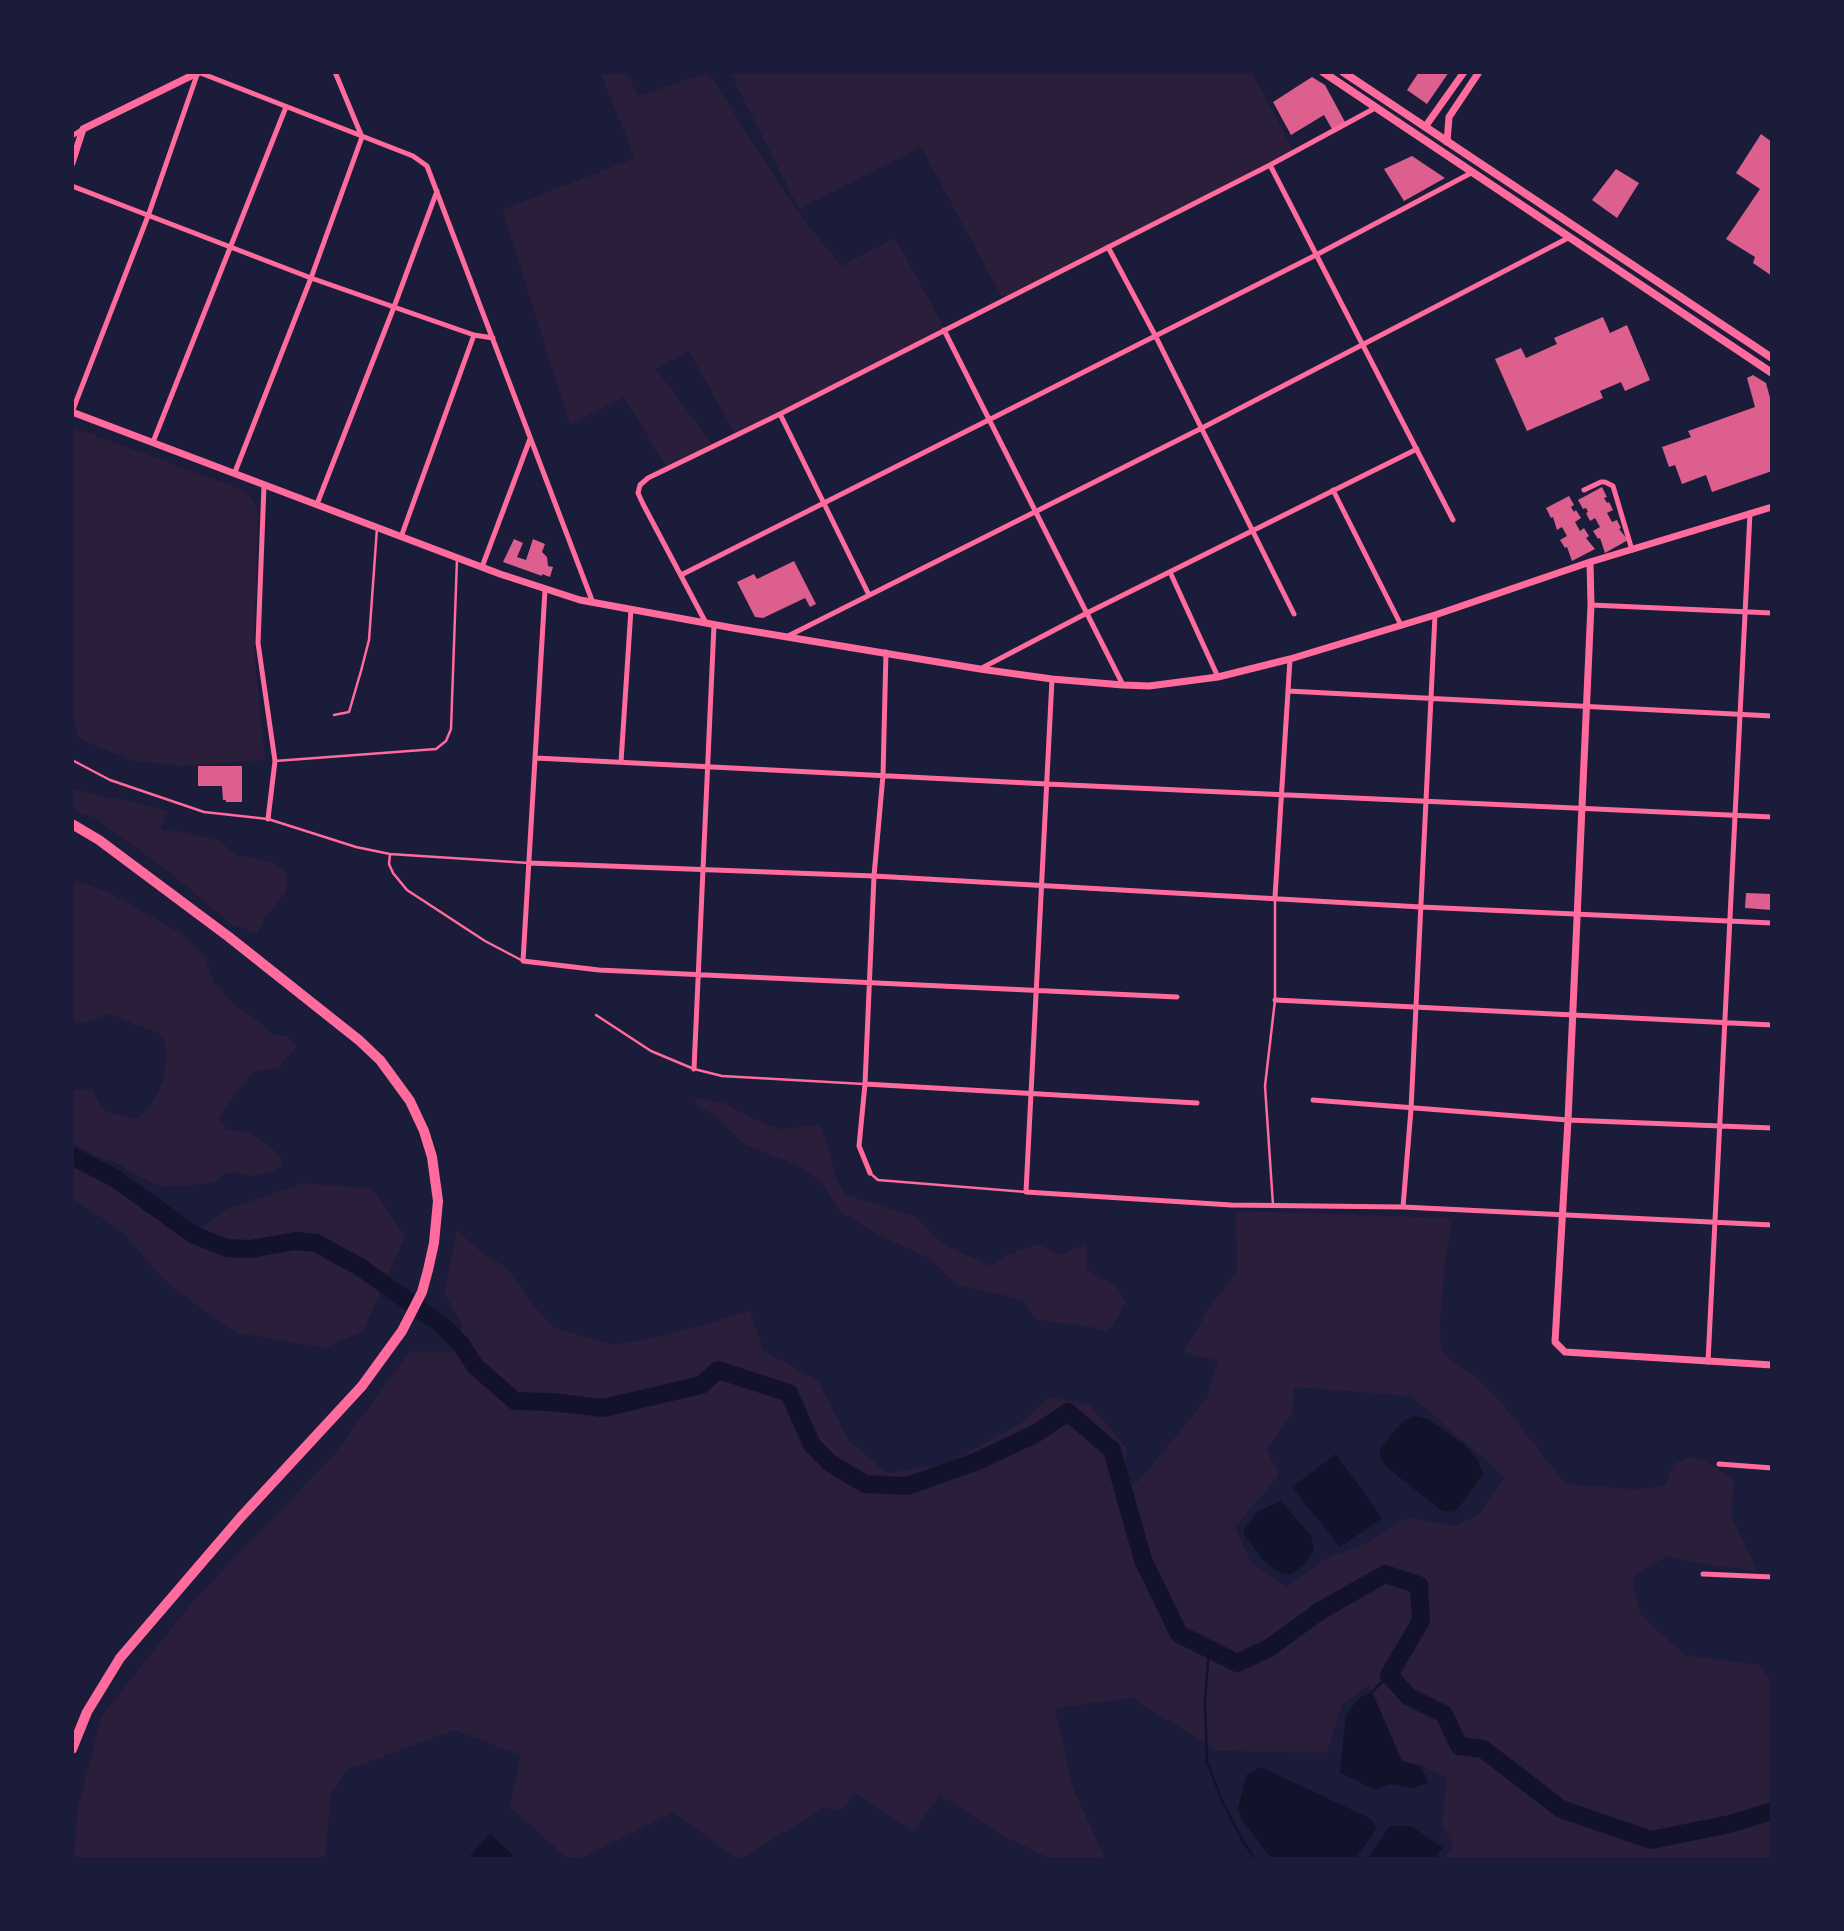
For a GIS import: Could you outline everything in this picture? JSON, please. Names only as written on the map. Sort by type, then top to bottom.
[{"type":"highway","points":[[72,824],[99,840],[229,936],[380,1060],[418,1116],[437,1183],[434,1244],[422,1292],[402,1331],[362,1386],[249,1508],[120,1658],[88,1712],[72,1749]]},
{"type":"main road","points":[[1322,72],[1772,373]]},
{"type":"main road","points":[[1343,72],[1772,358]]},
{"type":"street","points":[[199,72],[148,216],[72,412],[545,590],[593,603],[980,669],[1052,680],[1149,686],[1219,677],[1290,659],[1435,615],[1590,562],[1772,507]]},
{"type":"street","points":[[72,136],[199,72],[413,156],[427,166],[593,603]]},
{"type":"street","points":[[235,472],[311,278],[362,137],[335,72]]},
{"type":"street","points":[[1425,127],[1464,72]]},
{"type":"street","points":[[1447,142],[1449,117],[1479,72]]},
{"type":"street","points":[[153,442],[286,107]]},
{"type":"street","points":[[694,1069],[704,869],[710,624],[638,493],[640,485],[648,478],[780,414],[1270,165],[1377,107]]},
{"type":"street","points":[[72,163],[83,129]]},
{"type":"street","points":[[1270,165],[1453,520]]},
{"type":"street","points":[[681,575],[1156,337],[1473,172]]},
{"type":"street","points":[[72,186],[311,278],[474,335],[492,338]]},
{"type":"street","points":[[317,504],[437,191]]},
{"type":"street","points":[[788,636],[1202,428],[1570,237]]},
{"type":"street","points":[[1108,247],[1156,337],[1294,614]]},
{"type":"street","points":[[944,330],[1123,685]]},
{"type":"street","points":[[401,537],[474,335]]},
{"type":"street","points":[[780,414],[869,595]]},
{"type":"street","points":[[482,567],[531,438]]},
{"type":"street","points":[[980,669],[1251,530],[1417,449]]},
{"type":"street","points":[[1584,490],[1601,482],[1613,486],[1632,550]]},
{"type":"street","points":[[264,485],[258,643],[275,761],[268,819]]},
{"type":"street","points":[[1333,490],[1401,625]]},
{"type":"street","points":[[1708,1362],[1751,513]]},
{"type":"street","points":[[1590,562],[1591,605],[1582,808],[1555,1342],[1565,1352],[1772,1365]]},
{"type":"street","points":[[1170,572],[1219,677]]},
{"type":"street","points":[[545,590],[523,961],[598,970],[1177,997]]},
{"type":"street","points":[[1591,605],[1772,613]]},
{"type":"street","points":[[621,762],[631,609]]},
{"type":"street","points":[[1402,1207],[1411,1109],[1435,615]]},
{"type":"street","points":[[870,1173],[859,1146],[865,1084],[874,876],[883,775],[886,652]]},
{"type":"street","points":[[1275,897],[1290,659]]},
{"type":"street","points":[[1052,680],[1027,1192],[1231,1205],[1402,1207],[1772,1225]]},
{"type":"street","points":[[1288,691],[1772,716]]},
{"type":"street","points":[[536,758],[1047,785],[1772,817]]},
{"type":"street","points":[[528,863],[874,876],[1421,907],[1772,923]]},
{"type":"street","points":[[1275,1000],[1772,1025]]},
{"type":"street","points":[[865,1084],[1197,1103]]},
{"type":"street","points":[[1313,1100],[1568,1120],[1772,1128]]},
{"type":"street","points":[[1719,1464],[1772,1468]]},
{"type":"street","points":[[1703,1574],[1772,1577]]},
{"type":"lane","points":[[334,715],[349,712],[369,639],[377,528]]},
{"type":"lane","points":[[275,761],[436,749],[446,741],[451,729],[457,558]]},
{"type":"lane","points":[[72,760],[110,780],[204,812],[268,819],[332,841],[390,854],[528,863]]},
{"type":"lane","points":[[390,854],[389,864],[393,873],[407,890],[485,941],[523,961]]},
{"type":"lane","points":[[1273,1205],[1265,1086],[1275,1000],[1275,897]]},
{"type":"lane","points":[[596,1015],[651,1051],[694,1069],[722,1076],[865,1084]]},
{"type":"lane","points":[[870,1173],[878,1180],[1027,1192]]},
{"type":"shaded area","points":[[600,72],[626,72],[639,96],[708,72],[796,210],[841,266],[895,238],[944,327],[735,434],[689,351],[656,369],[712,444],[667,468],[624,397],[570,424],[502,210],[635,158]]},
{"type":"shaded area","points":[[730,72],[1252,72],[1293,150],[1003,299],[921,147],[799,209]]},
{"type":"shaded area","points":[[72,427],[246,491],[258,510],[254,650],[265,760],[180,766],[130,760],[78,738],[72,713]]},
{"type":"shaded area","points":[[72,788],[97,796],[137,802],[168,812],[160,830],[185,832],[220,841],[236,855],[269,861],[287,873],[286,892],[265,918],[257,933],[232,925],[168,871],[95,818],[72,809]]},
{"type":"shaded area","points":[[72,879],[110,893],[182,934],[205,957],[214,982],[232,1002],[275,1035],[288,1036],[296,1047],[278,1068],[253,1072],[224,1109],[219,1120],[227,1131],[252,1134],[275,1151],[284,1164],[274,1171],[262,1174],[249,1176],[236,1172],[224,1174],[213,1182],[162,1187],[119,1164],[95,1156],[72,1142],[72,1089],[93,1091],[102,1108],[110,1113],[138,1119],[150,1107],[163,1082],[167,1055],[164,1038],[157,1032],[117,1016],[108,1014],[83,1023],[72,1023]]},
{"type":"shaded area","points":[[695,1098],[725,1103],[749,1117],[779,1129],[821,1125],[837,1180],[846,1195],[916,1217],[932,1235],[953,1249],[991,1266],[1005,1256],[1037,1244],[1061,1255],[1087,1243],[1086,1269],[1117,1287],[1126,1303],[1108,1332],[1037,1320],[1023,1300],[956,1284],[929,1258],[883,1237],[839,1211],[821,1181],[792,1163],[744,1144],[713,1114],[697,1106]]},
{"type":"shaded area","points":[[72,1156],[116,1179],[194,1235],[225,1210],[303,1183],[373,1189],[405,1237],[363,1331],[325,1348],[238,1333],[172,1288],[119,1229],[72,1198]]},
{"type":"shaded area","points":[[1236,1211],[1452,1218],[1440,1321],[1441,1348],[1453,1362],[1476,1377],[1502,1403],[1565,1484],[1633,1489],[1665,1486],[1674,1464],[1690,1457],[1708,1461],[1734,1480],[1731,1516],[1758,1571],[1667,1556],[1632,1578],[1640,1614],[1685,1655],[1760,1665],[1772,1682],[1772,1859],[1443,1859],[1452,1848],[1442,1823],[1447,1778],[1421,1766],[1402,1762],[1369,1685],[1342,1705],[1327,1753],[1218,1751],[1132,1698],[1055,1708],[1072,1786],[1105,1859],[1051,1859],[1000,1834],[940,1795],[914,1831],[854,1792],[842,1810],[824,1808],[740,1859],[674,1812],[579,1859],[568,1859],[510,1807],[521,1755],[454,1730],[347,1770],[331,1792],[325,1859],[74,1859],[77,1812],[101,1717],[196,1598],[333,1456],[410,1351],[455,1352],[463,1326],[444,1293],[457,1230],[480,1251],[507,1268],[531,1303],[555,1328],[613,1345],[668,1335],[750,1311],[763,1350],[818,1381],[849,1441],[887,1473],[946,1464],[1020,1424],[1050,1397],[1090,1405],[1127,1449],[1123,1487],[1139,1481],[1207,1398],[1218,1361],[1184,1352],[1208,1310],[1237,1270]],"holes":[[[1294,1387],[1411,1396],[1505,1477],[1481,1512],[1457,1526],[1407,1518],[1362,1545],[1323,1560],[1286,1588],[1251,1562],[1235,1527],[1279,1475],[1266,1449],[1293,1412]]]},
{"type":"shaded area","points":[[1415,1416],[1428,1419],[1465,1445],[1478,1461],[1483,1475],[1457,1510],[1441,1510],[1384,1465],[1380,1456],[1381,1448],[1403,1421]]},
{"type":"shaded area","points":[[1336,1454],[1382,1518],[1340,1547],[1292,1487]]},
{"type":"shaded area","points":[[1281,1501],[1311,1536],[1314,1550],[1305,1563],[1290,1575],[1281,1573],[1263,1560],[1245,1536],[1244,1529],[1259,1511]]},
{"type":"shaded area","points":[[1372,1692],[1402,1761],[1421,1766],[1428,1783],[1411,1788],[1391,1784],[1374,1789],[1340,1773],[1346,1715],[1359,1698]]},
{"type":"shaded area","points":[[1261,1767],[1371,1819],[1376,1829],[1355,1859],[1272,1859],[1242,1820],[1238,1808],[1247,1774]]},
{"type":"shaded area","points":[[1390,1826],[1411,1826],[1443,1848],[1435,1859],[1367,1859]]},
{"type":"shaded area","points":[[490,1834],[517,1859],[467,1859]]},
{"type":"building","points":[[1419,72],[1449,72],[1427,104],[1407,90]]},
{"type":"building","points":[[1312,77],[1325,85],[1345,122],[1332,129],[1324,115],[1291,135],[1273,102]]},
{"type":"building","points":[[1761,134],[1772,142],[1772,276],[1753,263],[1755,257],[1726,239],[1760,189],[1736,173]]},
{"type":"building","points":[[1412,156],[1445,178],[1404,201],[1384,169]]},
{"type":"building","points":[[1616,169],[1639,183],[1617,218],[1592,200]]},
{"type":"building","points":[[1603,317],[1610,333],[1627,325],[1650,380],[1625,391],[1621,382],[1600,391],[1603,398],[1527,431],[1495,359],[1521,348],[1526,358],[1557,344],[1554,338]]},
{"type":"building","points":[[1753,375],[1766,383],[1772,405],[1772,471],[1712,492],[1706,475],[1682,484],[1675,465],[1669,467],[1662,447],[1691,437],[1688,431],[1755,407],[1747,378]]},
{"type":"building","points":[[1602,487],[1607,497],[1604,498],[1613,510],[1607,513],[1612,522],[1617,520],[1621,528],[1619,529],[1628,540],[1605,553],[1600,538],[1598,539],[1593,531],[1600,527],[1595,518],[1590,521],[1586,508],[1583,509],[1578,500]]},
{"type":"building","points":[[1569,496],[1574,505],[1571,507],[1581,518],[1575,522],[1580,531],[1584,528],[1589,536],[1586,538],[1595,549],[1572,561],[1567,547],[1565,548],[1560,540],[1567,536],[1562,527],[1557,530],[1553,517],[1551,518],[1546,508]]},
{"type":"building","points":[[514,539],[523,543],[517,557],[526,560],[533,539],[545,544],[542,552],[547,557],[548,566],[553,567],[550,577],[503,562]]},
{"type":"building","points":[[794,561],[816,604],[810,607],[805,598],[763,618],[755,617],[737,582],[754,574],[757,579]]},
{"type":"building","points":[[198,766],[242,766],[242,802],[223,800],[222,786],[198,786]]},
{"type":"building","points":[[1746,893],[1772,894],[1772,910],[1745,908]]},
{"type":"waterway","points":[[72,1156],[116,1179],[194,1235],[227,1248],[250,1249],[296,1241],[316,1243],[360,1267],[443,1326],[461,1344],[475,1366],[515,1401],[603,1408],[701,1385],[718,1370],[789,1393],[812,1445],[830,1463],[865,1484],[907,1486],[975,1462],[1035,1434],[1068,1412],[1112,1450],[1143,1560],[1179,1634],[1237,1663],[1269,1648],[1320,1611],[1385,1574],[1419,1585],[1421,1621],[1389,1675],[1409,1697],[1444,1714],[1459,1746],[1483,1749],[1561,1809],[1651,1840],[1730,1824],[1772,1811]]},
{"type":"waterway","points":[[1209,1649],[1205,1701],[1207,1762],[1223,1803],[1255,1859]]},
{"type":"waterway","points":[[1372,1692],[1389,1675]]}]
